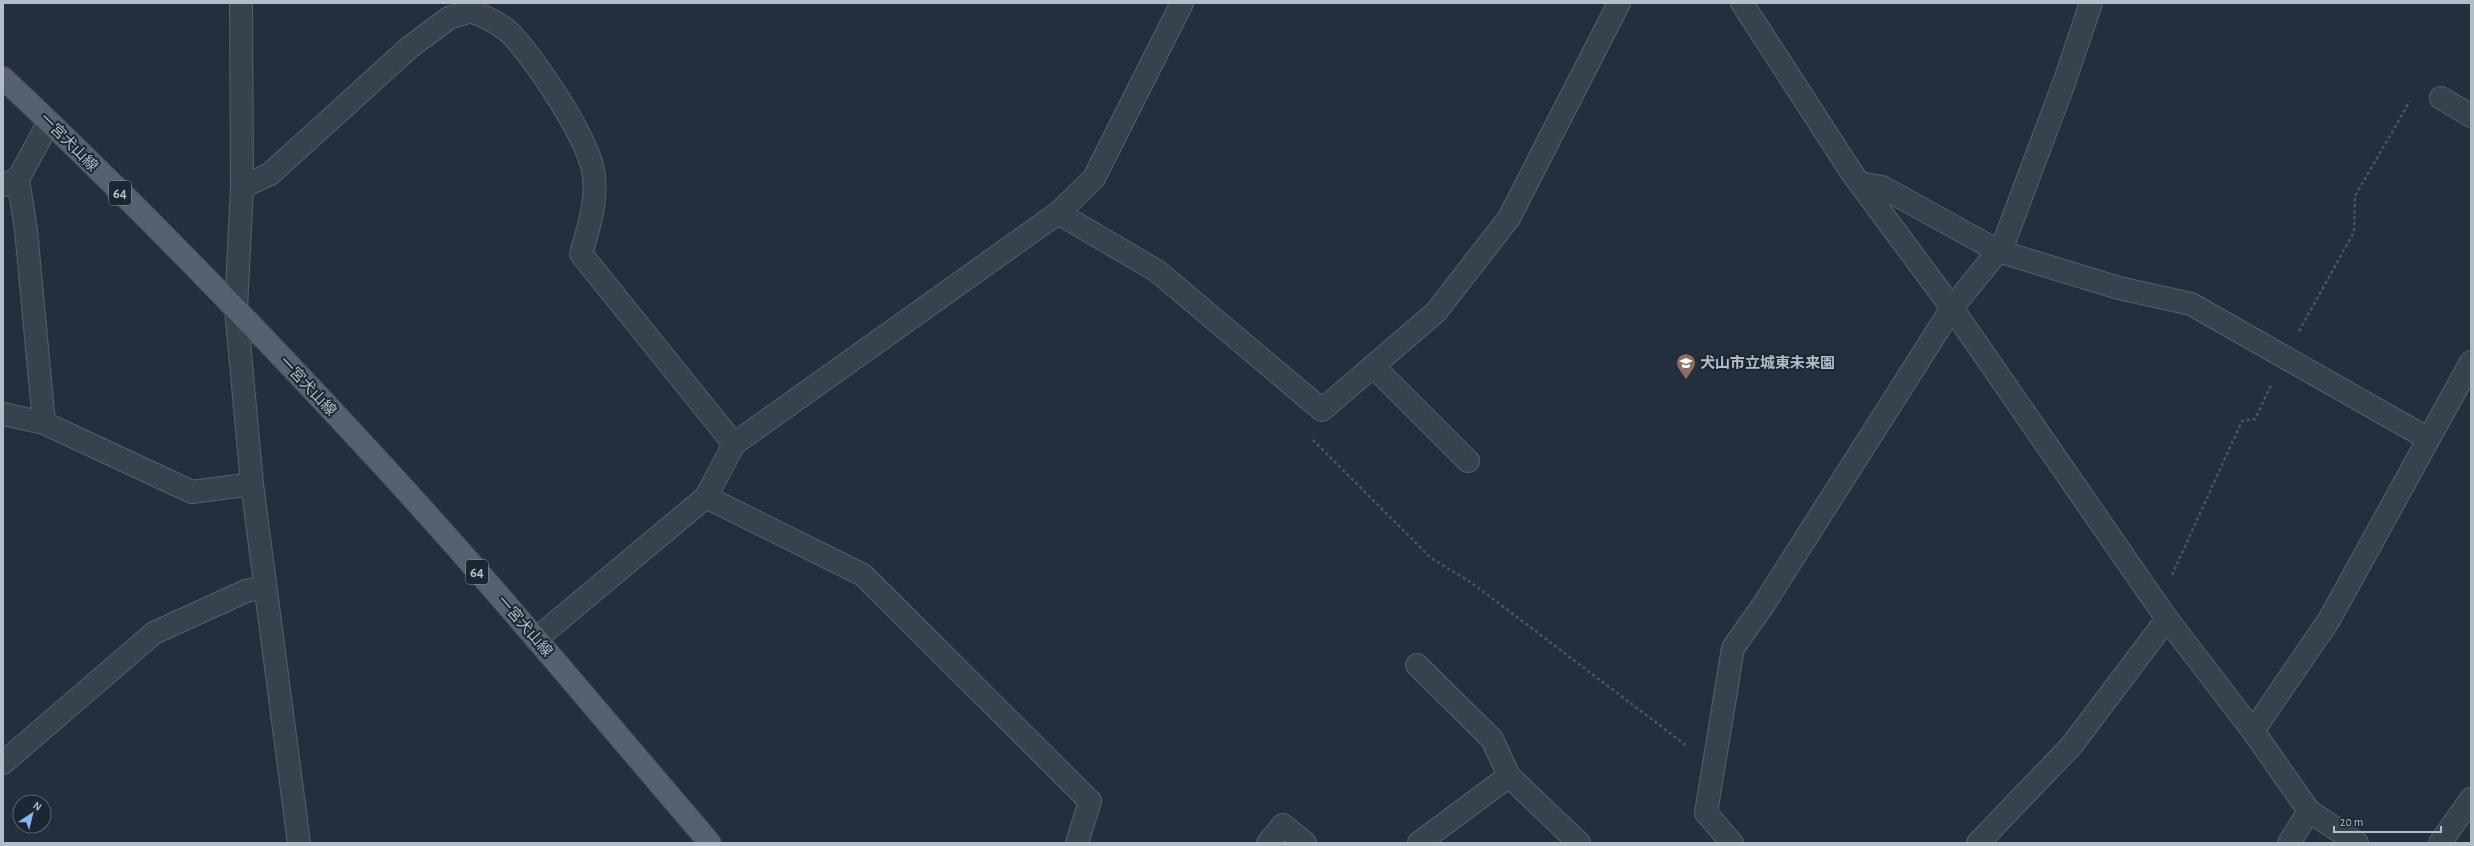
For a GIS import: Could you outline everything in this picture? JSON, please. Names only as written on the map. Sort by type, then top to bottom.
[{"type":"main road","name":"一宮犬山線","points":[[3,78],[236,309],[388,471],[536,639],[710,843]]},
{"type":"street","points":[[241,3],[242,187],[236,309],[252,484],[299,843]]},
{"type":"street","points":[[536,639],[706,497],[734,444],[1058,213],[1094,178],[1182,3]]},
{"type":"street","points":[[1058,213],[1157,271],[1322,410],[1436,312],[1509,218],[1619,3]]},
{"type":"street","points":[[1742,3],[1860,183],[1952,308],[2167,619],[2253,731],[2309,811],[2357,843]]},
{"type":"street","points":[[1732,843],[1706,813],[1733,648],[1764,604],[1952,308],[2003,245],[2061,91],[2091,3]]},
{"type":"street","points":[[242,187],[270,174],[410,47],[449,18],[471,11],[492,20],[516,41],[558,97],[582,139],[594,176],[591,219],[581,254],[734,444]]},
{"type":"street","points":[[2441,98],[2471,116]]},
{"type":"street","points":[[44,423],[26,230],[11,182],[49,122]]},
{"type":"street","points":[[1860,183],[1882,187],[1998,251],[2119,288],[2191,304],[2427,438]]},
{"type":"street","points":[[1373,366],[1468,461]]},
{"type":"street","points":[[2253,731],[2329,620],[2427,438],[2468,372]]},
{"type":"street","points":[[3,414],[44,423],[192,492],[252,484]]},
{"type":"street","points":[[706,497],[863,575],[1090,801],[1077,843]]},
{"type":"street","points":[[3,763],[154,633],[246,591],[265,587]]},
{"type":"street","points":[[1978,843],[2072,745],[2167,619]]},
{"type":"street","points":[[1417,665],[1492,739],[1509,776],[1579,843]]},
{"type":"street","points":[[1431,840],[1509,776]]},
{"type":"street","points":[[2440,843],[2471,799]]},
{"type":"street","points":[[2289,843],[2309,811]]},
{"type":"street","points":[[1268,843],[1283,825],[1305,843]]},
{"type":"path","points":[[1322,410],[1310,436],[1430,558],[1472,583],[1713,766]]},
{"type":"place","name":"犬山市立城東未来園","points":[[1686,380]]}]
